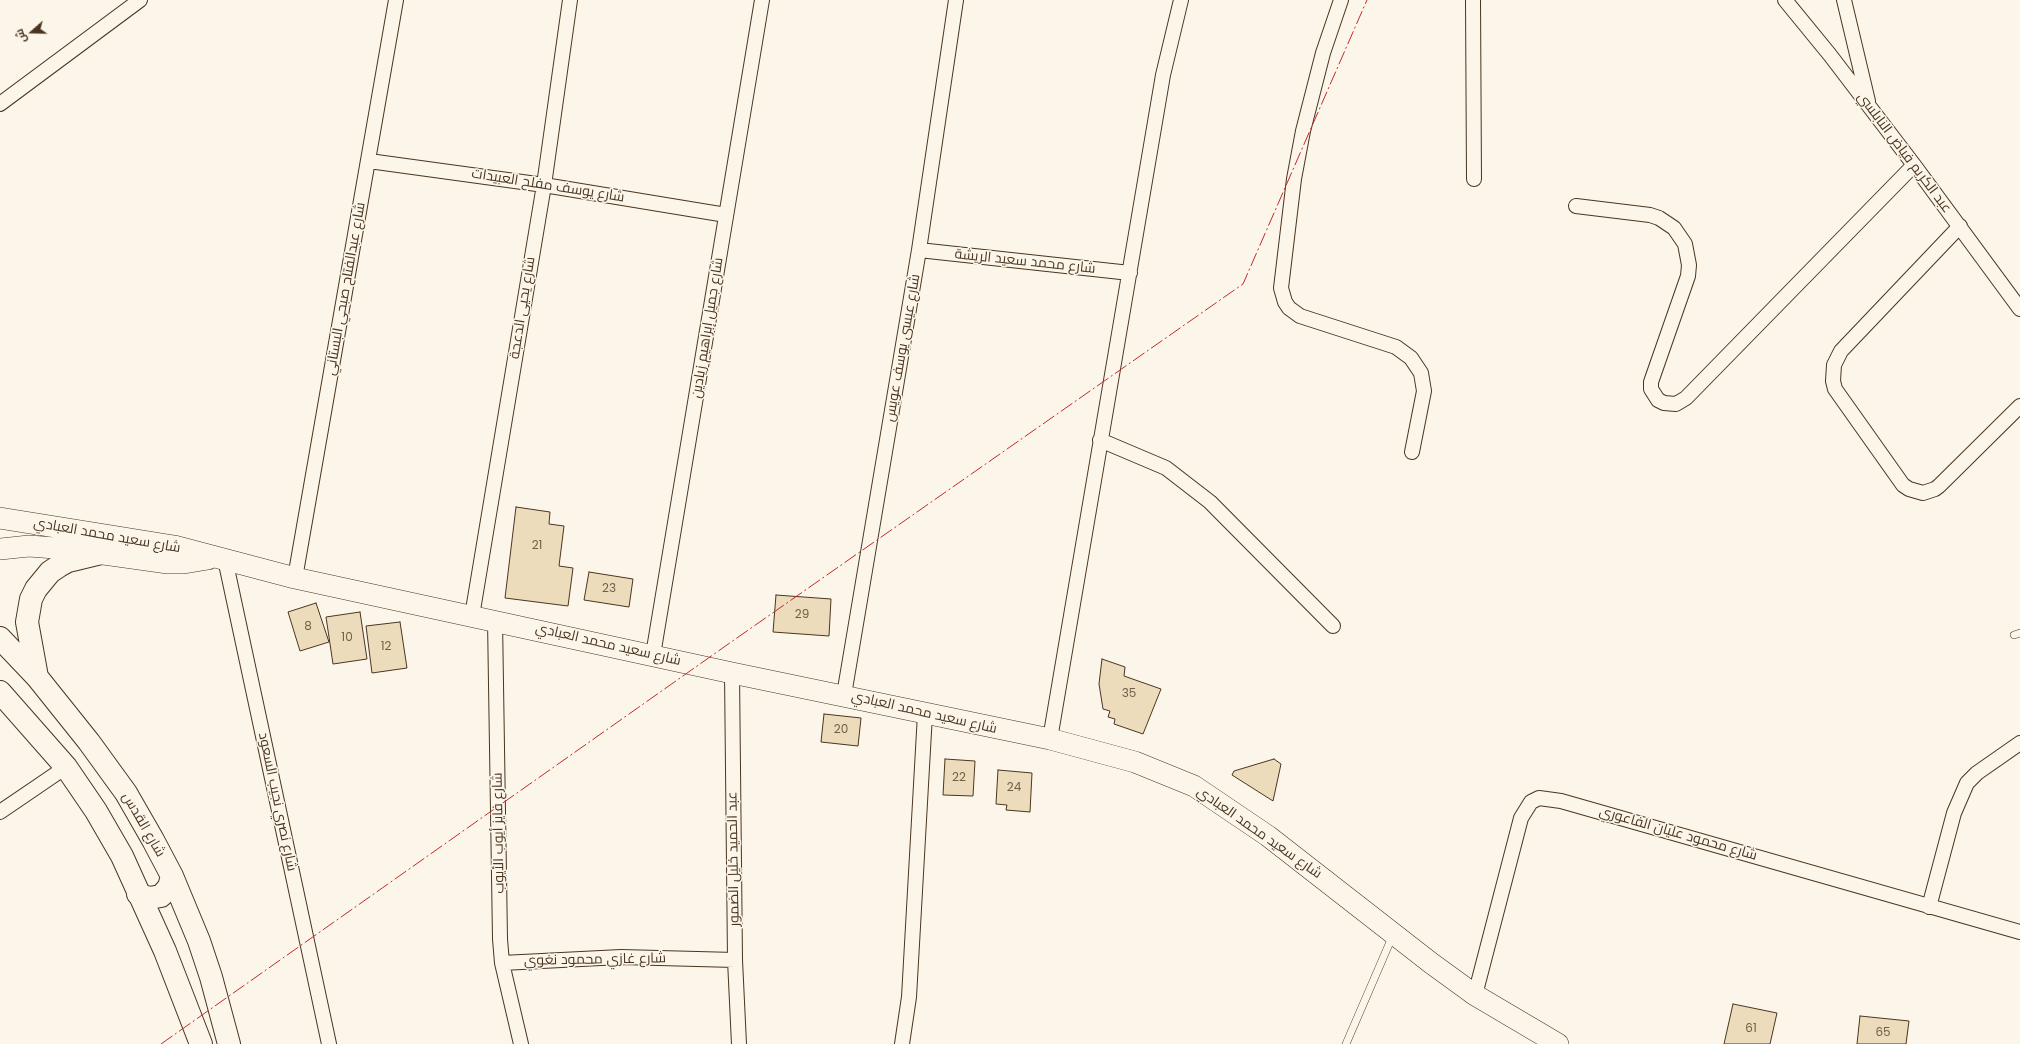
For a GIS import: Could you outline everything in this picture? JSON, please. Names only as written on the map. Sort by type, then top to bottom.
[{"type":"highway","points":[[36,677],[27,622],[31,599],[36,589],[50,572],[68,561],[101,554]]},
{"type":"highway","name":"شارع القدس","points":[[0,638],[36,677],[84,736],[126,793],[172,876],[199,941],[216,992],[229,1044]]},
{"type":"highway","points":[[0,692],[66,767],[96,811],[122,856],[165,951],[200,1043]]},
{"type":"highway","points":[[138,894],[149,898],[161,896],[169,887],[172,876]]},
{"type":"street","points":[[0,104],[140,0]]},
{"type":"street","name":"شارع عبدالفتاح صبحي البستاني","points":[[295,578],[396,0]]},
{"type":"street","name":"شارع يحيى الدعجة","points":[[472,616],[544,184],[570,0]]},
{"type":"street","name":"شارع جميل إبراهيم زيادين","points":[[653,656],[762,0]]},
{"type":"street","name":"شارع عيسى يوسف عويس","points":[[844,696],[919,250],[956,0]]},
{"type":"street","points":[[1050,739],[1163,75],[1181,0]]},
{"type":"street","points":[[1342,0],[1323,53],[1303,131],[1294,179],[1281,288],[1282,295],[1289,308],[1300,316],[1396,347],[1411,358],[1421,373],[1424,392],[1412,452]]},
{"type":"street","points":[[1474,0],[1474,180]]},
{"type":"street","name":"عبد الكريم فياض النابلسي","points":[[1785,0],[1914,165],[2020,309]]},
{"type":"street","points":[[1844,0],[1870,108]]},
{"type":"street","name":"شارع يوسف مفلح العبيدات","points":[[369,161],[544,184],[726,215]]},
{"type":"street","points":[[1576,206],[1655,217],[1674,228],[1685,244],[1689,265],[1688,276],[1651,382],[1651,389],[1658,400],[1664,403],[1676,404],[1686,398],[1914,165]]},
{"type":"street","points":[[1960,226],[1841,351],[1834,365],[1833,381],[1835,389],[1903,485],[1909,490],[1924,493],[1939,486],[2020,406]]},
{"type":"street","name":"شارع محمد سعيد الريشة","points":[[919,250],[1130,273]]},
{"type":"street","points":[[1100,440],[1166,468],[1210,502],[1333,626]]},
{"type":"street","name":"شارع سعيد محمد العبادي","points":[[0,518],[174,546],[295,578],[495,620],[732,673],[1050,739],[1135,762],[1194,786],[1268,836],[1475,996],[1558,1044]]},
{"type":"street","name":"شارع سعيد محمد العبادي","points":[[0,549],[29,546],[168,563],[184,563],[220,558]]},
{"type":"street","name":"شارع نصري نجيب السعود","points":[[220,558],[329,1044]]},
{"type":"street","name":"شارع فايز أيوب الأيوب","points":[[495,620],[502,963],[521,1044]]},
{"type":"street","name":"عبد الحميد خليل الضمور","points":[[732,673],[735,960],[739,1044]]},
{"type":"street","points":[[902,1044],[909,997],[925,714]]},
{"type":"street","points":[[1929,908],[1954,813],[1967,783],[1988,765],[2020,743]]},
{"type":"street","points":[[0,812],[66,767]]},
{"type":"street","name":"شارع محمود عليان الفاعوري","points":[[1475,996],[1522,818],[1531,802],[1540,798],[1568,803],[1929,908],[2020,932]]},
{"type":"street","name":"شارع غازي محمود نغوي","points":[[502,963],[622,957],[735,960]]},
{"type":"lane","points":[[1346,1044],[1394,934]]},
{"type":"building","points":[[516,507],[550,512],[549,524],[564,526],[559,566],[573,568],[568,606],[505,598]]},
{"type":"building","points":[[589,572],[633,579],[629,607],[584,600]]},
{"type":"building","points":[[776,595],[831,599],[829,636],[773,632]]},
{"type":"building","points":[[316,603],[329,642],[300,651],[288,612]]},
{"type":"building","points":[[360,612],[367,659],[333,664],[326,617]]},
{"type":"building","points":[[400,622],[407,668],[372,673],[366,626]]},
{"type":"building","points":[[1102,659],[1125,667],[1124,676],[1161,689],[1143,734],[1114,724],[1115,719],[1108,717],[1110,711],[1103,709],[1099,684]]},
{"type":"building","points":[[824,714],[861,718],[858,746],[821,742]]},
{"type":"building","points":[[945,759],[975,761],[973,796],[943,795]]},
{"type":"building","points":[[1274,759],[1281,764],[1273,801],[1232,775],[1234,771]]},
{"type":"building","points":[[998,770],[1032,773],[1030,812],[1006,810],[1007,805],[996,804]]},
{"type":"building","points":[[1733,1004],[1777,1013],[1770,1044],[1724,1044]]},
{"type":"building","points":[[1860,1016],[1909,1021],[1906,1044],[1857,1044]]},
{"type":"power","points":[[161,1044],[734,640],[1243,284],[1367,0]]}]
